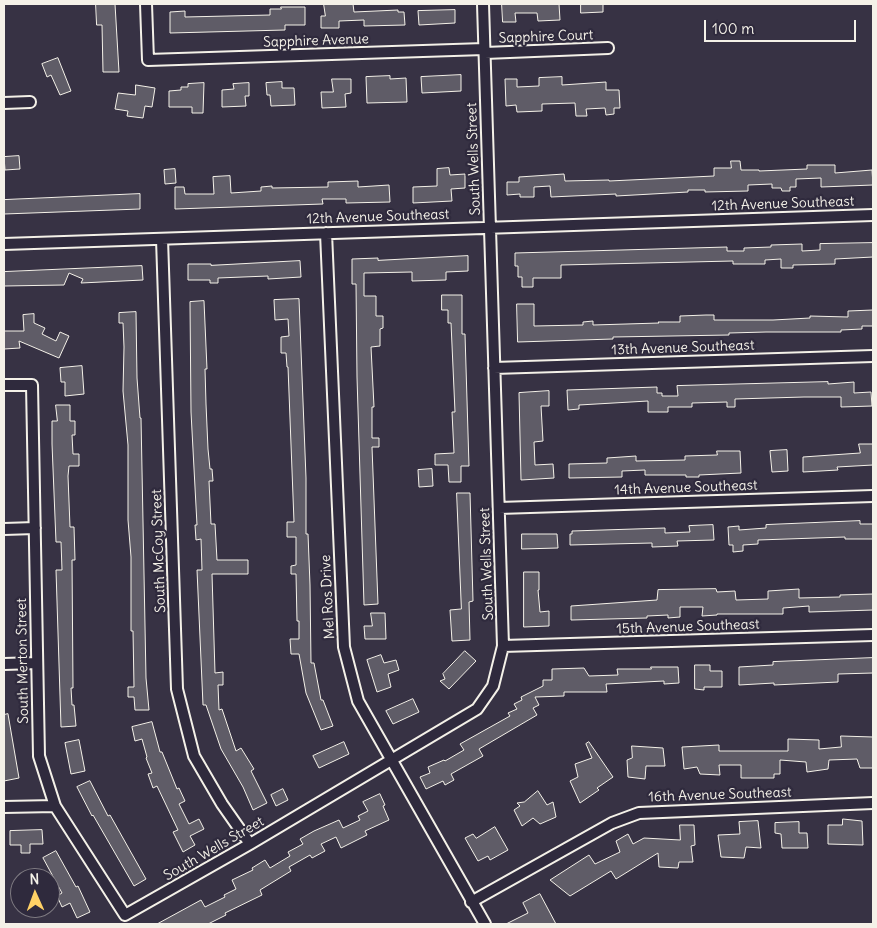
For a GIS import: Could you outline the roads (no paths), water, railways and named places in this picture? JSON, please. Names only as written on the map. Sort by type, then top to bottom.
[{"type":"street","name":"Sapphire Avenue","points":[[146,4],[148,60],[485,51]]},
{"type":"street","name":"South Wells Street","points":[[125,915],[392,761],[477,709],[493,686],[503,646],[483,4]]},
{"type":"street","name":"Sapphire Court","points":[[485,51],[608,48]]},
{"type":"street","points":[[4,103],[30,102]]},
{"type":"street","name":"12th Avenue Southeast","points":[[4,244],[873,215]]},
{"type":"street","name":"Mel Ros Drive","points":[[326,233],[344,647],[358,701],[485,924]]},
{"type":"street","name":"South McCoy Street","points":[[162,239],[177,689],[194,756],[222,804],[250,844]]},
{"type":"street","name":"13th Avenue Southeast","points":[[494,368],[873,356]]},
{"type":"street","name":"South Merton Street","points":[[4,385],[32,385],[39,756],[55,806],[125,915]]},
{"type":"street","name":"14th Avenue Southeast","points":[[499,508],[873,496]]},
{"type":"street","points":[[4,529],[35,528]]},
{"type":"street","name":"15th Avenue Southeast","points":[[503,646],[873,635]]},
{"type":"street","points":[[4,664],[36,663]]},
{"type":"street","name":"16th Avenue Southeast","points":[[471,902],[612,823],[639,813],[873,803]]},
{"type":"street","points":[[4,807],[55,806]]}]
